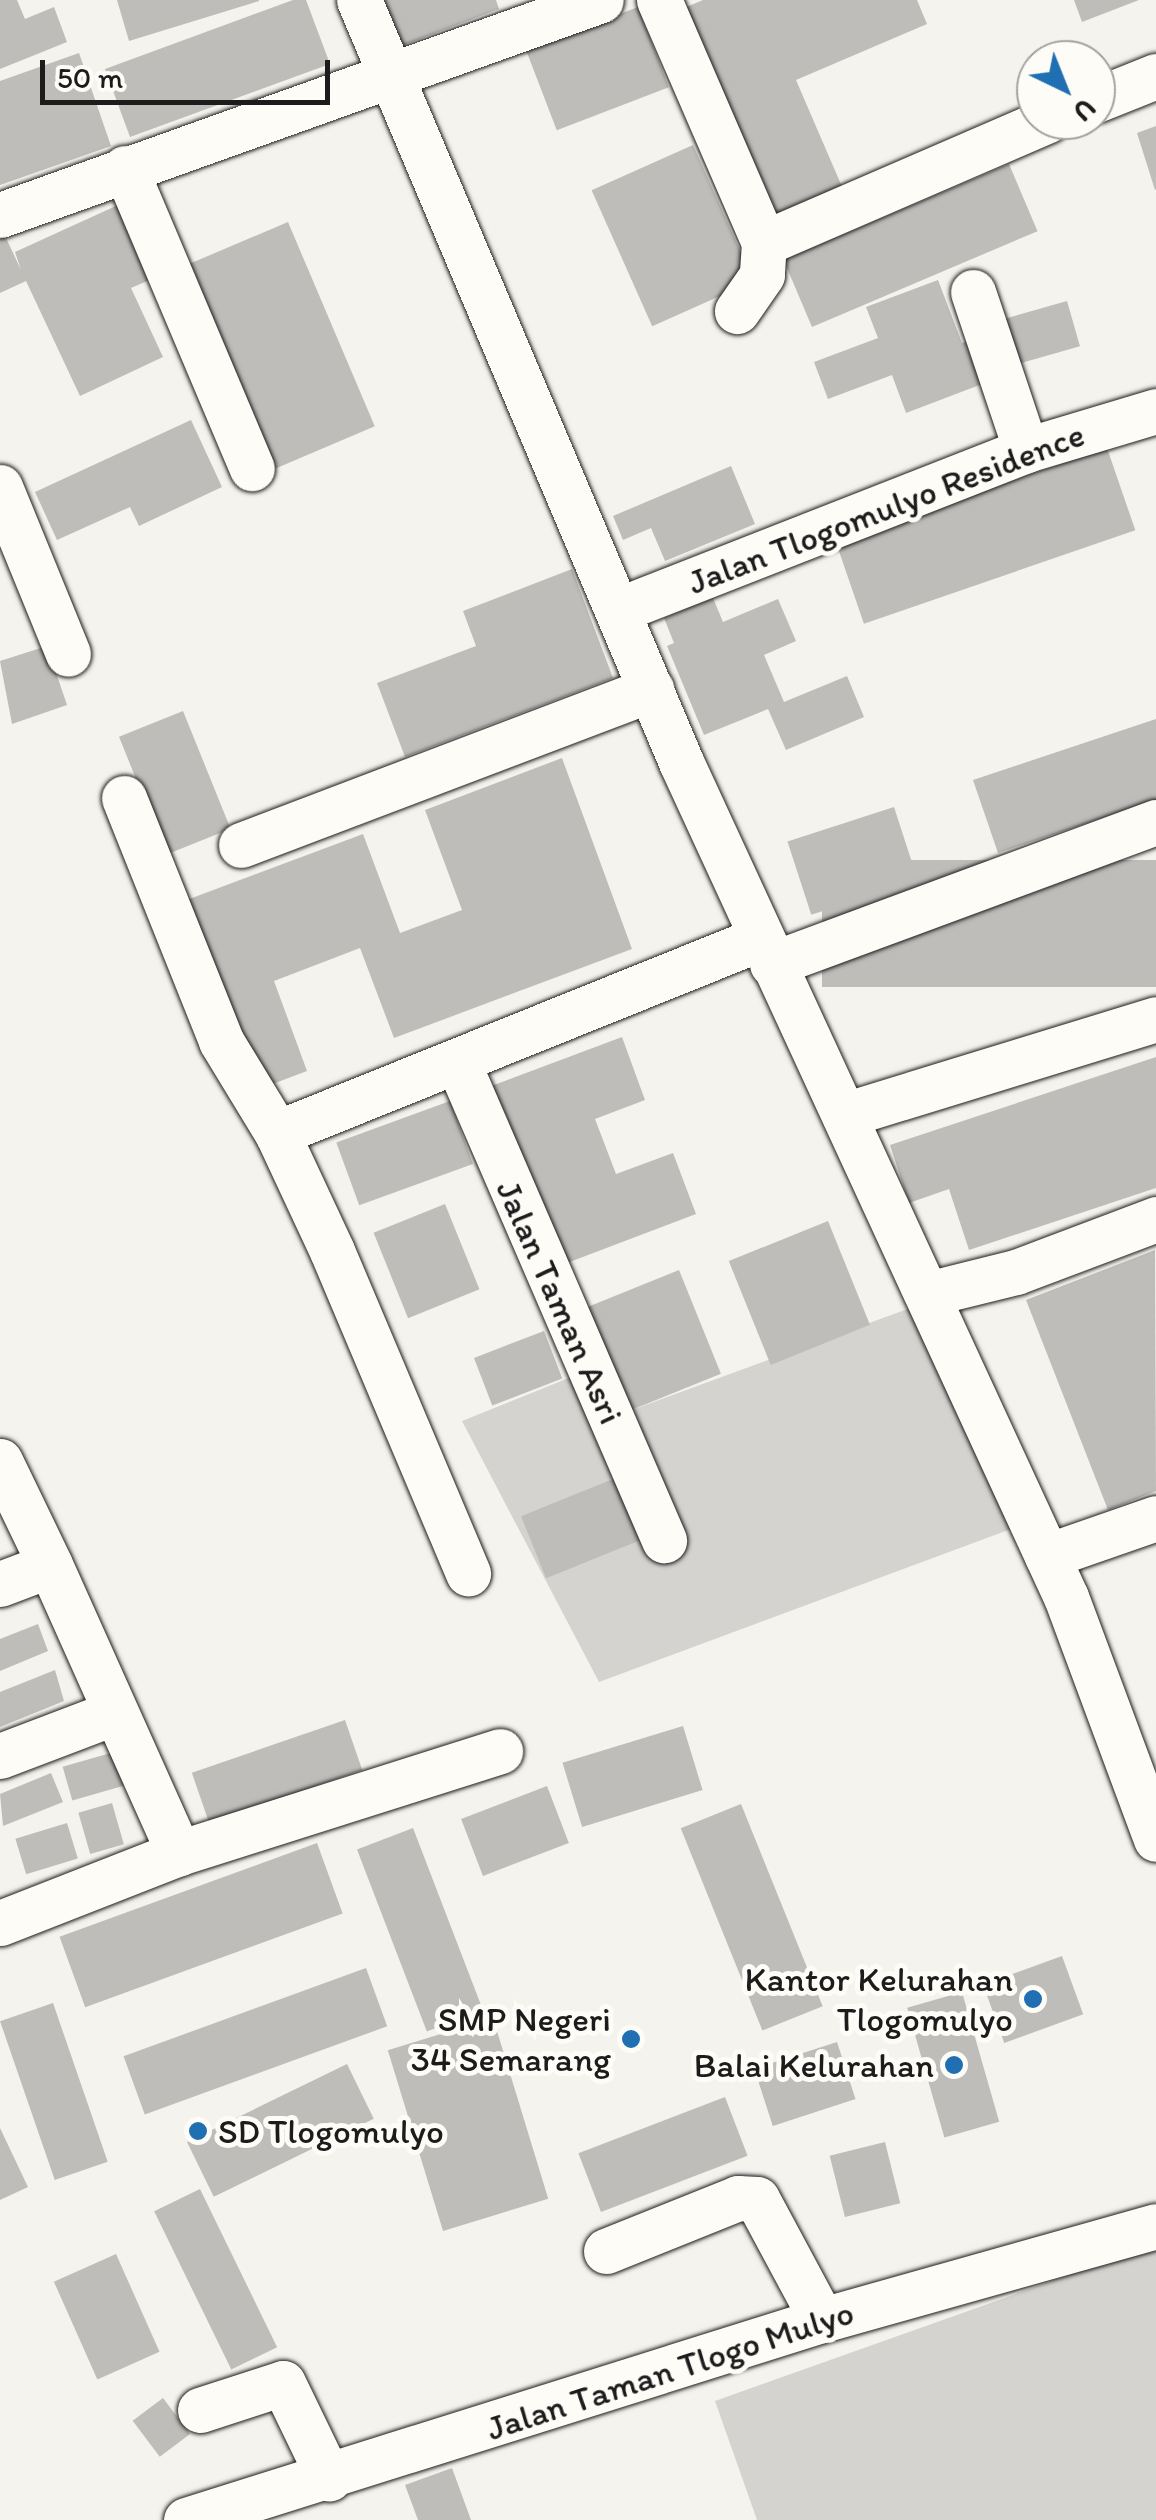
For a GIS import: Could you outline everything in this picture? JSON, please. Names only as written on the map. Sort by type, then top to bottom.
[{"type":"street","points":[[359,0],[766,951],[1047,1556],[1154,1829]]},
{"type":"street","points":[[0,215],[601,0]]},
{"type":"street","points":[[659,0],[764,243],[762,275],[737,312]]},
{"type":"street","points":[[1116,92],[1156,76]]},
{"type":"street","points":[[764,243],[1016,134]]},
{"type":"street","points":[[125,168],[252,468]]},
{"type":"street","points":[[973,292],[1026,450]]},
{"type":"street","name":"Jalan Tlogomulyo Residence","points":[[618,610],[1026,450],[1156,411]]},
{"type":"street","points":[[0,487],[68,654]]},
{"type":"street","points":[[241,846],[651,689]]},
{"type":"street","points":[[124,798],[221,1041],[276,1133],[468,1574]]},
{"type":"street","points":[[276,1133],[766,951],[1156,822]]},
{"type":"street","points":[[844,1114],[1156,1019]]},
{"type":"street","name":"Jalan Taman Asri","points":[[458,1063],[664,1540]]},
{"type":"street","points":[[927,1294],[1016,1272],[1156,1219]]},
{"type":"street","points":[[0,1461],[179,1853]]},
{"type":"street","points":[[1047,1556],[1156,1518]]},
{"type":"street","points":[[0,1584],[50,1564]]},
{"type":"street","points":[[0,1756],[112,1713]]},
{"type":"street","points":[[0,1924],[179,1853],[500,1751]]},
{"type":"street","points":[[606,2251],[738,2198],[757,2200],[822,2320]]},
{"type":"street","name":"Jalan Taman Tlogo Mulyo","points":[[186,2520],[822,2320],[1156,2226]]},
{"type":"street","points":[[200,2410],[283,2384],[292,2392],[329,2478]]},
{"type":"shaded area","points":[[913,1307],[1011,1529],[599,1682],[462,1421],[581,1373],[599,1422]]},
{"type":"shaded area","points":[[1156,2244],[1156,2520],[757,2520],[715,2401]]},
{"type":"building","points":[[0,0],[17,0],[25,19],[54,7],[67,42],[0,69]]},
{"type":"building","points":[[117,0],[259,0],[259,1],[129,41]]},
{"type":"building","points":[[293,0],[306,0],[330,64],[130,137],[105,69]]},
{"type":"building","points":[[384,0],[496,0],[499,9],[401,46]]},
{"type":"building","points":[[703,0],[917,0],[927,24],[796,80],[843,189],[774,219],[684,8]]},
{"type":"building","points":[[1074,0],[1139,0],[1082,22]]},
{"type":"building","points":[[638,7],[669,87],[557,130],[526,50]]},
{"type":"building","points":[[79,53],[111,146],[0,185],[0,81]]},
{"type":"building","points":[[1156,126],[1156,189],[1155,190],[1137,133]]},
{"type":"building","points":[[693,145],[754,281],[652,326],[592,190]]},
{"type":"building","points":[[1009,164],[1038,231],[812,327],[783,260]]},
{"type":"building","points":[[118,205],[152,279],[131,288],[163,357],[80,396],[26,281],[0,293],[0,225],[21,270],[15,252]]},
{"type":"building","points":[[288,222],[375,426],[268,472],[181,267]]},
{"type":"building","points":[[938,280],[962,343],[975,338],[990,381],[906,413],[892,375],[828,399],[814,362],[878,338],[866,307]]},
{"type":"building","points":[[1067,301],[1080,346],[1014,365],[1001,320]]},
{"type":"building","points":[[191,420],[222,487],[139,526],[130,507],[57,540],[35,492]]},
{"type":"building","points":[[1107,448],[1135,530],[864,624],[836,541]]},
{"type":"building","points":[[731,466],[755,524],[665,561],[651,528],[623,540],[613,516]]},
{"type":"building","points":[[572,569],[613,678],[405,757],[377,683],[476,646],[463,611]]},
{"type":"building","points":[[713,598],[723,622],[778,599],[796,641],[764,655],[784,702],[847,676],[864,717],[786,750],[768,709],[704,735],[667,646],[674,643],[664,618]]},
{"type":"building","points":[[47,646],[67,705],[12,724],[0,661]]},
{"type":"building","points":[[183,711],[231,829],[167,855],[119,737]]},
{"type":"building","points":[[1156,719],[1156,800],[998,853],[973,780]]},
{"type":"building","points":[[562,758],[632,949],[394,1038],[360,948],[274,981],[307,1071],[254,1091],[184,901],[363,834],[400,933],[462,910],[425,810]]},
{"type":"building","points":[[894,807],[918,880],[811,915],[787,842]]},
{"type":"building","points":[[822,860],[1156,860],[1156,987],[822,987]]},
{"type":"building","points":[[622,1037],[645,1100],[595,1119],[616,1174],[673,1153],[696,1214],[559,1266],[486,1088]]},
{"type":"building","points":[[1156,1057],[1156,1188],[969,1250],[949,1189],[909,1203],[890,1145]]},
{"type":"building","points":[[450,1101],[473,1164],[359,1205],[336,1142]]},
{"type":"building","points":[[445,1204],[479,1289],[408,1318],[374,1233]]},
{"type":"building","points":[[828,1221],[870,1325],[771,1365],[729,1261]]},
{"type":"building","points":[[1155,1250],[1156,1491],[1108,1510],[1026,1300]]},
{"type":"building","points":[[679,1270],[721,1374],[621,1414],[579,1310]]},
{"type":"building","points":[[544,1331],[562,1379],[492,1405],[474,1358]]},
{"type":"building","points":[[623,1475],[648,1537],[546,1578],[521,1516]]},
{"type":"building","points":[[38,1624],[48,1651],[0,1671],[0,1639]]},
{"type":"building","points":[[55,1670],[64,1701],[0,1727],[0,1692]]},
{"type":"building","points":[[345,1720],[362,1770],[209,1823],[192,1773]]},
{"type":"building","points":[[683,1726],[703,1790],[582,1827],[563,1763]]},
{"type":"building","points":[[128,1748],[138,1782],[72,1800],[63,1767]]},
{"type":"building","points":[[51,1773],[63,1802],[3,1826],[0,1794]]},
{"type":"building","points":[[547,1786],[569,1843],[483,1876],[461,1819]]},
{"type":"building","points":[[112,1803],[124,1844],[90,1854],[78,1813]]},
{"type":"building","points":[[741,1804],[823,2006],[762,2030],[681,1828]]},
{"type":"building","points":[[67,1823],[78,1858],[26,1874],[15,1839]]},
{"type":"building","points":[[413,1828],[483,2010],[427,2032],[357,1850]]},
{"type":"building","points":[[317,1843],[343,1913],[85,2007],[60,1937]]},
{"type":"building","name":"Kantor Kelurahan Tlogomulyo","points":[[1062,1956],[1083,2014],[1004,2043],[983,1985]]},
{"type":"building","points":[[366,1968],[387,2026],[145,2115],[124,2056]]},
{"type":"building","name":"Balai Kelurahan","points":[[962,1992],[999,2122],[944,2137],[907,2008]]},
{"type":"building","points":[[53,2003],[108,2162],[55,2180],[0,2021]]},
{"type":"building","points":[[493,2018],[548,2199],[443,2231],[388,2050]]},
{"type":"building","points":[[837,2042],[856,2099],[773,2126],[754,2069]]},
{"type":"building","points":[[347,2064],[374,2119],[214,2197],[187,2142]]},
{"type":"building","points":[[725,2097],[748,2156],[601,2212],[578,2153]]},
{"type":"building","points":[[0,2128],[28,2187],[0,2200]]},
{"type":"building","points":[[885,2142],[900,2203],[845,2217],[830,2156]]},
{"type":"building","points":[[200,2189],[277,2347],[231,2370],[154,2211]]},
{"type":"building","points":[[116,2254],[160,2352],[97,2379],[54,2282]]},
{"type":"building","points":[[163,2398],[190,2434],[160,2457],[133,2421]]},
{"type":"building","points":[[452,2468],[471,2520],[418,2520],[405,2485]]},
{"type":"place","name":"Kantor Kelurahan Tlogomulyo","points":[[1033,1999]]},
{"type":"place","name":"SMP Negeri 34 Semarang","points":[[631,2039]]},
{"type":"place","name":"Balai Kelurahan","points":[[954,2065]]},
{"type":"place","name":"SD Tlogomulyo","points":[[198,2131]]}]
